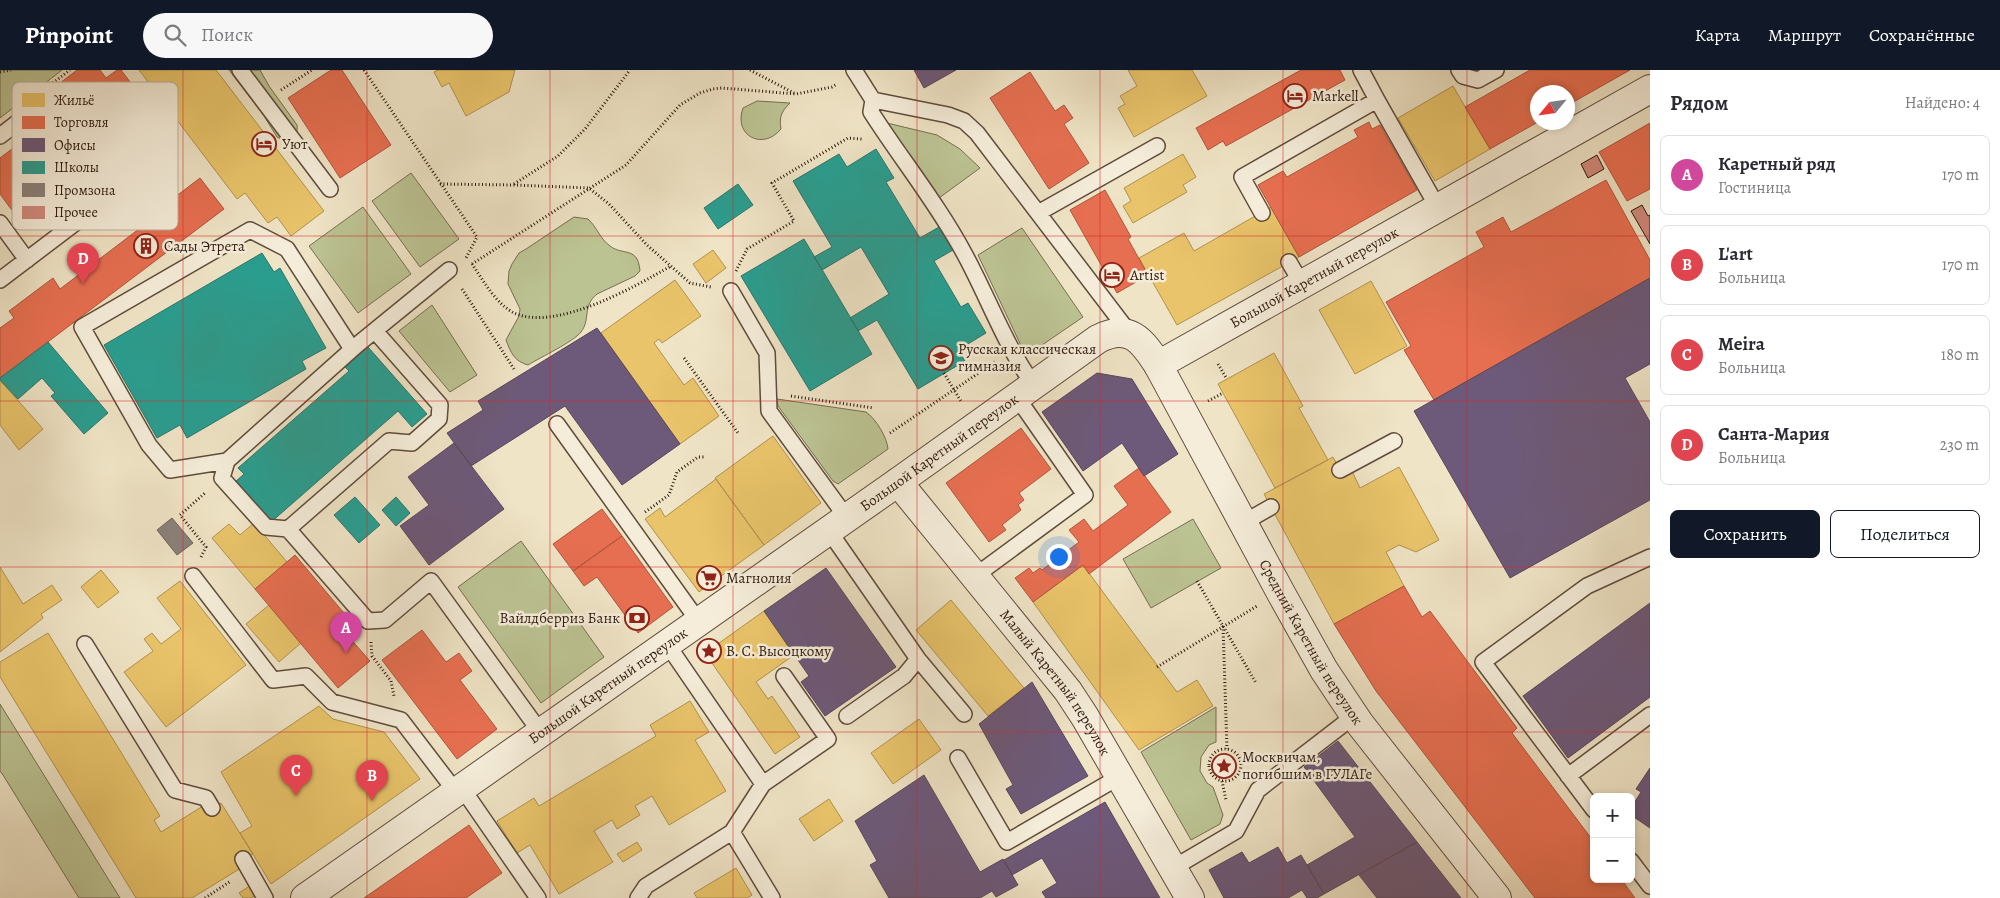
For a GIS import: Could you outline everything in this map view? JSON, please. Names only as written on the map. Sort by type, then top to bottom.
[{"type":"street","name":"Большой Каретный переулок","points":[[1158,365],[1296,273],[1438,208],[1650,89]]},
{"type":"street","name":"Большой Каретный переулок","points":[[305,898],[838,525],[1025,390],[1108,334],[1119,332],[1132,336]]},
{"type":"street","points":[[1132,336],[1144,344],[1158,365]]},
{"type":"street","name":"Средний Каретный переулок","points":[[1158,365],[1282,596],[1324,670],[1354,716],[1497,898]]},
{"type":"street","name":"Малый Каретный переулок","points":[[898,482],[1068,690],[1190,898]]},
{"type":"lane","points":[[240,70],[330,189]]},
{"type":"lane","points":[[1361,70],[1438,208]]},
{"type":"lane","points":[[1459,70],[1463,76],[1478,80],[1496,70]]},
{"type":"lane","points":[[855,71],[873,100],[871,112],[941,214],[964,253],[1012,350],[1025,390],[1085,495],[975,576]]},
{"type":"lane","points":[[873,100],[948,115],[964,121],[977,133],[1132,336]]},
{"type":"lane","points":[[1262,213],[1242,177],[1377,100]]},
{"type":"lane","points":[[0,136],[12,127]]},
{"type":"lane","points":[[1038,213],[1157,146]]},
{"type":"lane","points":[[0,223],[27,260]]},
{"type":"lane","points":[[0,280],[66,230]]},
{"type":"lane","points":[[227,461],[170,470],[149,445],[82,327],[250,230],[287,249],[352,349]]},
{"type":"lane","points":[[449,270],[352,349],[227,461],[222,478],[266,527],[288,529],[368,621],[385,620],[431,581],[541,733]]},
{"type":"lane","points":[[730,291],[767,353],[769,410],[918,659],[964,714]]},
{"type":"lane","points":[[288,529],[389,441],[412,443],[439,419],[440,405],[375,330]]},
{"type":"lane","points":[[557,424],[699,622]]},
{"type":"lane","points":[[1340,470],[1394,441]]},
{"type":"lane","points":[[1243,522],[1271,507]]},
{"type":"lane","points":[[1590,805],[1483,662],[1587,586],[1650,557]]},
{"type":"lane","points":[[193,576],[273,680],[306,676],[332,702],[401,720],[459,790],[538,898]]},
{"type":"lane","points":[[85,644],[175,790],[206,798],[212,808]]},
{"type":"lane","points":[[667,644],[763,784]]},
{"type":"lane","points":[[846,716],[904,676],[918,659]]},
{"type":"lane","points":[[638,898],[646,886],[732,832],[763,784],[828,739],[784,676]]},
{"type":"lane","points":[[1568,776],[1650,715]]},
{"type":"lane","points":[[1172,868],[1236,831],[1258,790],[1354,716]]},
{"type":"lane","points":[[958,758],[1007,842],[1120,777]]},
{"type":"lane","points":[[732,832],[772,898]]},
{"type":"lane","points":[[244,859],[265,898]]},
{"type":"lane","points":[[1635,866],[1650,886]]},
{"type":"path","points":[[0,72],[11,70]]},
{"type":"path","points":[[264,101],[312,70]]},
{"type":"path","points":[[364,70],[476,237],[467,257],[449,270]]},
{"type":"path","points":[[514,184],[558,156],[585,129],[630,70]]},
{"type":"path","points":[[750,70],[796,94]]},
{"type":"path","points":[[671,266],[636,286],[593,304],[560,315],[534,319],[513,312],[498,300],[472,264],[626,165],[680,104],[700,93],[722,88],[796,94],[832,87],[855,71]]},
{"type":"path","points":[[736,271],[747,249],[794,221],[772,183],[848,138],[891,142]]},
{"type":"path","points":[[440,184],[514,184],[589,188],[609,204],[648,245],[690,283],[730,291]]},
{"type":"path","points":[[468,298],[514,369]]},
{"type":"path","points":[[890,433],[1012,350]]},
{"type":"path","points":[[684,358],[738,433]]},
{"type":"path","points":[[1215,359],[1227,379]]},
{"type":"path","points":[[944,373],[961,400]]},
{"type":"path","points":[[768,392],[874,408]]},
{"type":"path","points":[[1206,401],[1223,393]]},
{"type":"path","points":[[628,524],[668,495],[677,472],[698,457],[704,457]]},
{"type":"path","points":[[190,506],[180,515],[206,547],[193,576]]},
{"type":"path","points":[[1197,581],[1256,683]]},
{"type":"path","points":[[1157,667],[1256,606]]},
{"type":"path","points":[[368,621],[372,656],[391,681],[401,720]]},
{"type":"path","points":[[1223,626],[1227,749]]},
{"type":"path","points":[[1227,749],[1239,757],[1240,771],[1229,781],[1222,781],[1215,778],[1208,766],[1214,753],[1227,749]]},
{"type":"path","points":[[205,898],[230,882]]},
{"type":"green space","points":[[0,70],[62,70],[46,82],[12,82],[12,109],[0,118]]},
{"type":"green space","points":[[229,70],[260,70],[297,125],[293,138],[289,141],[277,137],[264,116]]},
{"type":"green space","points":[[757,101],[790,103],[781,115],[781,129],[774,136],[766,139],[751,137],[742,126],[743,108]]},
{"type":"green space","points":[[887,123],[937,135],[960,149],[980,168],[939,198]]},
{"type":"green space","points":[[411,173],[459,239],[420,267],[372,201]]},
{"type":"green space","points":[[363,207],[411,274],[358,313],[309,246]]},
{"type":"green space","points":[[574,217],[588,219],[610,246],[633,255],[639,263],[640,271],[635,276],[597,294],[590,303],[586,322],[581,332],[564,345],[528,365],[519,361],[514,356],[506,340],[519,316],[520,309],[508,284],[509,271],[519,253]]},
{"type":"green space","points":[[1022,228],[1083,317],[1026,356],[978,255]]},
{"type":"green space","points":[[432,305],[477,375],[450,392],[399,331]]},
{"type":"green space","points":[[777,399],[866,412],[874,419],[886,439],[888,449],[838,484],[833,481],[778,406]]},
{"type":"green space","points":[[1193,519],[1221,568],[1151,608],[1123,559]]},
{"type":"green space","points":[[521,541],[604,657],[541,703],[458,587]]},
{"type":"green space","points":[[0,704],[120,898],[79,898],[0,771]]},
{"type":"green space","points":[[1216,707],[1216,742],[1209,745],[1201,757],[1200,771],[1207,783],[1213,787],[1223,815],[1220,824],[1191,840],[1141,752]]},
{"type":"building: Жильё","points":[[139,70],[216,70],[324,211],[291,236],[277,217],[268,223],[245,193],[237,199],[178,121],[178,82],[148,82]]},
{"type":"building: Жильё","points":[[438,70],[515,70],[509,92],[466,116],[449,83],[442,87],[434,72]]},
{"type":"building: Жильё","points":[[1128,70],[1192,70],[1207,96],[1134,137],[1118,108],[1125,104],[1120,96],[1137,86]]},
{"type":"building: Жильё","points":[[1453,86],[1490,149],[1435,181],[1398,118]]},
{"type":"building: Жильё","points":[[1183,154],[1196,177],[1183,185],[1187,192],[1133,223],[1123,206],[1131,201],[1124,188]]},
{"type":"building: Жильё","points":[[1271,207],[1299,257],[1177,325],[1139,258],[1184,233],[1194,251]]},
{"type":"building: Жильё","points":[[713,250],[726,268],[706,283],[693,264]]},
{"type":"building: Жильё","points":[[675,280],[701,316],[662,343],[659,339],[654,343],[684,385],[693,378],[719,416],[680,444],[601,333]]},
{"type":"building: Жильё","points":[[1371,281],[1407,346],[1355,374],[1319,310]]},
{"type":"building: Жильё","points":[[1274,353],[1303,406],[1299,408],[1328,460],[1275,488],[1218,384]]},
{"type":"building: Жильё","points":[[0,380],[43,429],[19,450],[0,425]]},
{"type":"building: Жильё","points":[[773,436],[821,503],[764,545],[715,478]]},
{"type":"building: Жильё","points":[[1333,457],[1343,476],[1352,471],[1360,488],[1399,467],[1439,540],[1416,552],[1399,545],[1386,552],[1404,586],[1334,624],[1264,494]]},
{"type":"building: Жильё","points":[[716,479],[764,545],[699,592],[645,519],[660,508],[665,517]]},
{"type":"building: Жильё","points":[[254,523],[287,562],[255,589],[212,538],[229,524],[240,535]]},
{"type":"building: Жильё","points":[[1083,565],[1177,692],[1197,680],[1213,706],[1139,750],[1033,602]]},
{"type":"building: Жильё","points":[[0,567],[23,604],[52,585],[62,600],[41,614],[43,618],[0,652]]},
{"type":"building: Жильё","points":[[101,570],[119,592],[98,608],[81,587]]},
{"type":"building: Жильё","points":[[180,581],[246,665],[166,727],[124,672],[153,651],[144,639],[152,633],[161,644],[181,629],[157,598]]},
{"type":"building: Жильё","points":[[951,600],[1024,688],[988,716],[916,630]]},
{"type":"building: Жильё","points":[[269,605],[301,643],[279,662],[246,624]]},
{"type":"building: Жильё","points":[[764,611],[794,655],[756,682],[768,699],[772,696],[800,737],[775,754],[705,653]]},
{"type":"building: Жильё","points":[[48,633],[160,816],[154,820],[161,832],[203,806],[207,812],[221,803],[253,854],[239,862],[241,868],[192,898],[136,898],[0,677],[0,662]]},
{"type":"building: Жильё","points":[[690,701],[709,732],[695,740],[726,791],[669,825],[652,796],[635,806],[640,815],[617,829],[612,820],[594,831],[613,862],[559,894],[530,845],[517,853],[497,821],[534,798],[539,806],[656,736],[650,725]]},
{"type":"building: Жильё","points":[[319,706],[333,719],[384,732],[420,779],[271,884],[240,833],[252,826],[221,772]]},
{"type":"building: Жильё","points":[[919,719],[941,750],[893,784],[871,753]]},
{"type":"building: Жильё","points":[[829,799],[843,821],[814,841],[799,819]]},
{"type":"building: Жильё","points":[[637,842],[642,850],[623,862],[617,854]]},
{"type":"building: Жильё","points":[[736,868],[752,895],[747,898],[697,898],[694,893]]},
{"type":"building: Жильё","points":[[251,885],[256,895],[251,898],[243,898],[239,893]]},
{"type":"building: Торговля","points":[[77,70],[100,70],[106,78],[117,70],[121,70],[130,82],[61,82]]},
{"type":"building: Торговля","points":[[331,70],[342,70],[391,145],[340,178],[288,98]]},
{"type":"building: Торговля","points":[[1301,70],[1340,70],[1345,80],[1226,146],[1223,141],[1208,150],[1196,128]]},
{"type":"building: Торговля","points":[[1530,70],[1630,70],[1575,101],[1575,85],[1530,85],[1530,126],[1490,149],[1465,107]]},
{"type":"building: Торговля","points":[[1030,72],[1055,111],[1064,105],[1073,118],[1064,124],[1089,163],[1049,189],[990,98]]},
{"type":"building: Торговля","points":[[1369,122],[1372,129],[1380,125],[1417,190],[1299,257],[1258,185],[1283,171],[1287,177],[1358,137],[1354,130]]},
{"type":"building: Торговля","points":[[1650,123],[1650,189],[1627,201],[1599,152]]},
{"type":"building: Торговля","points":[[12,149],[12,210],[0,194],[0,158]]},
{"type":"building: Торговля","name":"Сады Этрета","points":[[200,178],[224,209],[0,378],[0,328],[14,318],[9,311],[53,278],[60,289],[138,230],[178,230],[178,195]]},
{"type":"building: Торговля","points":[[1606,180],[1650,260],[1650,278],[1434,400],[1404,350],[1411,346],[1386,302],[1484,247],[1476,232],[1503,217],[1511,232]]},
{"type":"building: Торговля","points":[[1105,190],[1131,237],[1128,239],[1148,275],[1117,293],[1070,210]]},
{"type":"building: Торговля","points":[[1021,428],[1051,469],[1019,493],[1024,500],[1018,505],[1021,510],[1002,525],[1006,530],[989,542],[946,483]]},
{"type":"building: Торговля","points":[[1139,468],[1171,512],[1089,574],[1083,565],[1033,602],[1015,578],[1029,568],[1033,573],[1040,568],[1042,570],[1079,542],[1069,530],[1084,519],[1093,531],[1128,505],[1114,486]]},
{"type":"building: Торговля","points":[[602,509],[622,536],[573,571],[553,544]]},
{"type":"building: Торговля","points":[[622,536],[673,607],[638,633],[597,577],[584,586],[573,571]]},
{"type":"building: Торговля","points":[[295,555],[349,619],[340,627],[370,661],[338,688],[255,589]]},
{"type":"building: Торговля","points":[[1404,586],[1422,617],[1430,611],[1517,728],[1512,733],[1590,837],[1590,883],[1624,883],[1635,898],[1535,898],[1376,691],[1334,624]]},
{"type":"building: Торговля","points":[[422,630],[446,662],[459,653],[472,671],[460,680],[497,729],[457,759],[382,660]]},
{"type":"building: Торговля","points":[[469,825],[502,873],[466,898],[364,898]]},
{"type":"building: Офисы","points":[[914,70],[956,70],[924,88]]},
{"type":"building: Офисы","points":[[1650,278],[1650,364],[1625,378],[1650,422],[1650,500],[1510,578],[1414,411]]},
{"type":"building: Офисы","points":[[597,328],[680,444],[622,485],[565,406],[471,466],[447,433],[483,410],[478,401]]},
{"type":"building: Офисы","points":[[1097,373],[1132,379],[1178,454],[1144,476],[1122,443],[1083,471],[1042,412]]},
{"type":"building: Офисы","points":[[454,443],[504,509],[429,565],[400,526],[429,505],[408,477]]},
{"type":"building: Офисы","points":[[826,568],[896,667],[825,716],[801,682],[809,676],[764,611]]},
{"type":"building: Офисы","points":[[1650,603],[1650,697],[1568,758],[1523,696]]},
{"type":"building: Офисы","points":[[1032,682],[1088,776],[1021,814],[1006,789],[1013,785],[979,724]]},
{"type":"building: Офисы","points":[[1338,741],[1417,842],[1324,894],[1307,865],[1355,837],[1304,767]]},
{"type":"building: Офисы","points":[[1650,768],[1650,828],[1635,818],[1635,802],[1641,792],[1636,789]]},
{"type":"building: Офисы","points":[[924,775],[980,872],[1003,859],[1018,885],[996,897],[992,891],[980,898],[889,898],[870,865],[877,861],[855,821]]},
{"type":"building: Офисы","points":[[1105,802],[1160,898],[1046,898],[1042,892],[1057,883],[1042,858],[1012,875],[1004,860]]},
{"type":"building: Офисы","points":[[1417,842],[1461,898],[1377,898],[1359,875]]},
{"type":"building: Офисы","points":[[1278,847],[1287,863],[1301,855],[1324,894],[1317,898],[1307,898],[1302,890],[1288,898],[1224,898],[1209,870],[1242,852],[1249,863]]},
{"type":"building: Школы","points":[[876,149],[894,178],[886,182],[920,238],[939,227],[953,250],[934,261],[961,307],[968,303],[986,333],[958,350],[965,361],[918,389],[877,320],[858,331],[850,318],[889,294],[861,247],[822,270],[814,257],[832,247],[793,181],[839,154],[847,167]]},
{"type":"building: Школы","points":[[738,184],[753,205],[718,229],[704,208]]},
{"type":"building: Школы","points":[[804,239],[872,354],[810,391],[741,276]]},
{"type":"building: Школы","points":[[262,253],[274,272],[280,268],[326,348],[302,361],[306,369],[187,438],[180,425],[157,438],[104,345]]},
{"type":"building: Школы","points":[[48,342],[108,413],[84,434],[51,396],[55,393],[42,378],[18,399],[0,380],[0,378]]},
{"type":"building: Школы","points":[[368,347],[427,414],[412,427],[398,411],[270,523],[235,482],[244,474],[238,468],[349,371],[345,367]]},
{"type":"building: Школы","points":[[355,497],[380,525],[359,543],[334,515]]},
{"type":"building: Школы","points":[[396,497],[410,513],[396,526],[382,510]]},
{"type":"building: Промзона","points":[[172,518],[193,543],[177,555],[157,530]]},
{"type":"building: Прочее","points":[[1597,155],[1604,169],[1588,178],[1581,164]]},
{"type":"building: Прочее","points":[[1642,205],[1648,216],[1650,215],[1650,244],[1631,211]]},
{"type":"place","name":"Markell","points":[[1295,96]]},
{"type":"place","name":"Уют","points":[[264,144]]},
{"type":"place","name":"Сады Этрета","points":[[146,246]]},
{"type":"place","name":"Artist","points":[[1112,275]]},
{"type":"place","name":"Санта-Мария","points":[[83,284]]},
{"type":"place","name":"Русская классическая гимназия","points":[[941,358]]},
{"type":"place","name":"Магнолия","points":[[709,578]]},
{"type":"place","name":"Вайлдберриз Банк","points":[[637,618]]},
{"type":"place","name":"В. С. Высоцкому","points":[[709,651]]},
{"type":"place","name":"Каретный ряд","points":[[346,653]]},
{"type":"place","name":"Москвичам, погибшим в ГУЛАГе","points":[[1224,766]]},
{"type":"place","name":"Meira","points":[[296,796]]},
{"type":"place","name":"L'art","points":[[372,801]]}]
